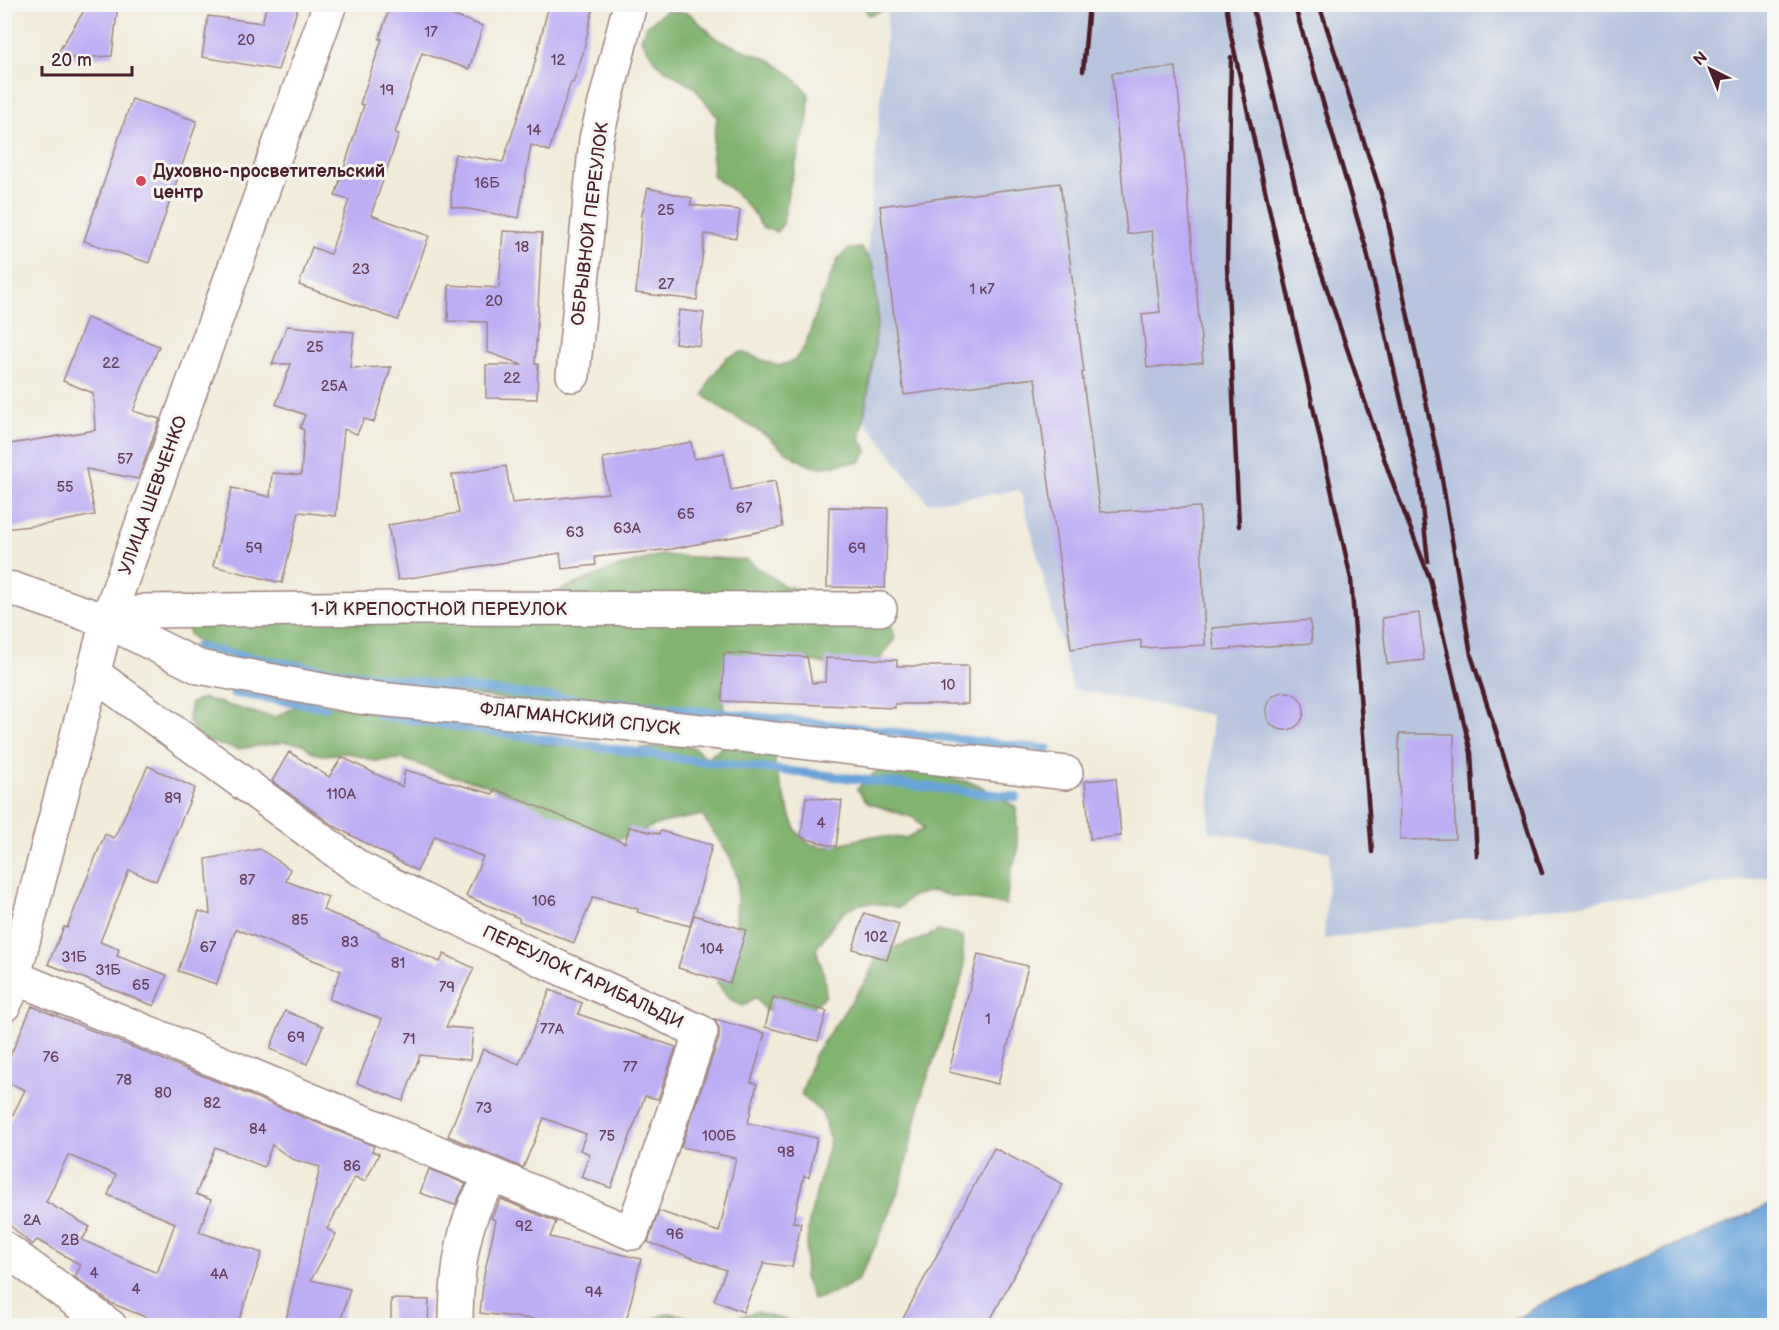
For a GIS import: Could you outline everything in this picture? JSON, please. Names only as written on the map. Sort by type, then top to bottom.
[{"type":"street","name":"УЛИЦА ШЕВЧЕНКО","points":[[9,992],[107,621],[330,4]]},
{"type":"street","name":"ОБРЫВНОЙ ПЕРЕУЛОК","points":[[573,375],[596,139],[630,4]]},
{"type":"street","points":[[4,588],[107,621]]},
{"type":"street","name":"1-Й КРЕПОСТНОЙ ПЕРЕУЛОК","points":[[107,621],[145,611],[400,608],[880,609]]},
{"type":"street","name":"ФЛАГМАНСКИЙ СПУСК","points":[[107,621],[200,667],[359,697],[741,735],[1066,773]]},
{"type":"street","name":"ПЕРЕУЛОК ГАРИБАЛЬДИ","points":[[9,992],[495,1177],[632,1233],[700,1032],[538,958],[359,868],[93,674]]},
{"type":"street","points":[[456,1326],[456,1291],[469,1220],[488,1184],[495,1177]]},
{"type":"street","points":[[4,1248],[110,1326]]},
{"type":"shaded area","points":[[923,4],[1774,5],[1774,876],[1324,939],[1330,852],[1209,831],[1212,715],[1073,689],[1020,490],[928,503],[854,407],[888,9]]},
{"type":"green space","points":[[863,5],[923,5],[888,9],[868,15]]},
{"type":"green space","points":[[666,11],[689,13],[718,40],[770,60],[791,75],[809,94],[808,119],[788,192],[783,224],[776,232],[762,227],[751,210],[732,190],[713,177],[712,150],[717,117],[695,88],[657,64],[641,39],[647,25]]},
{"type":"green space","points":[[861,248],[874,266],[878,318],[860,441],[865,445],[867,452],[859,463],[812,466],[720,408],[704,395],[710,379],[727,357],[742,352],[778,366],[794,361],[805,346],[822,296],[838,259],[849,249]]},
{"type":"green space","points":[[660,555],[746,560],[785,586],[888,611],[895,638],[873,669],[834,666],[803,659],[723,691],[724,722],[530,703],[247,662],[206,649],[189,634],[188,611],[554,593],[612,569]]},
{"type":"green space","points":[[203,698],[276,717],[304,702],[448,718],[486,731],[517,732],[545,745],[582,746],[610,751],[680,745],[694,748],[707,758],[719,750],[723,742],[775,748],[775,768],[797,832],[810,844],[826,847],[872,836],[906,838],[924,829],[914,818],[868,803],[857,789],[880,768],[928,773],[977,784],[1016,807],[1018,852],[1011,870],[1006,905],[932,891],[912,896],[899,908],[869,903],[849,909],[833,925],[816,949],[824,975],[826,996],[809,1009],[785,1018],[765,1010],[756,997],[742,1006],[727,997],[717,982],[735,938],[738,879],[730,857],[702,815],[662,823],[609,843],[538,812],[518,798],[481,783],[448,775],[403,759],[375,761],[349,753],[322,755],[313,753],[303,744],[285,742],[238,749],[209,742],[195,733],[188,718],[191,703]]},
{"type":"green space","points":[[938,931],[962,936],[964,968],[922,1094],[901,1184],[875,1247],[857,1281],[834,1293],[813,1300],[804,1277],[809,1221],[830,1141],[822,1113],[801,1095],[814,1055],[867,979],[879,951],[919,940]]},
{"type":"green space","points":[[756,1312],[789,1321],[790,1325],[647,1325],[653,1319],[669,1313],[725,1324]]},
{"type":"water","points":[[1774,1202],[1774,1325],[1501,1325],[1625,1266],[1739,1219]]},
{"type":"building","points":[[88,4],[118,4],[112,56],[54,59]]},
{"type":"building","points":[[267,4],[299,4],[278,70],[202,57],[208,16],[262,23]]},
{"type":"building","points":[[391,4],[439,4],[437,10],[483,26],[469,69],[422,53],[395,133],[399,134],[371,215],[429,236],[398,320],[299,285],[312,247],[330,254],[349,200],[335,196],[364,105],[360,104]]},
{"type":"building","points":[[549,4],[594,4],[583,53],[573,83],[571,82],[549,151],[531,145],[519,218],[451,206],[455,154],[503,162],[533,70]]},
{"type":"building","points":[[1176,67],[1203,362],[1147,368],[1142,314],[1160,312],[1152,231],[1127,234],[1112,73]]},
{"type":"building","name":"Духовно-просветительский центр","points":[[132,99],[197,121],[149,263],[84,241]]},
{"type":"building","points":[[1060,183],[1100,512],[1200,507],[1205,645],[1141,648],[1141,640],[1071,649],[1035,378],[904,395],[880,206]]},
{"type":"building","points":[[648,188],[692,198],[690,205],[740,210],[736,238],[705,234],[697,300],[636,293],[642,214]]},
{"type":"building","points":[[503,231],[542,233],[535,364],[538,364],[537,399],[486,398],[486,365],[523,365],[487,352],[487,322],[448,321],[449,285],[499,288]]},
{"type":"building","points":[[679,310],[704,313],[700,346],[675,343]]},
{"type":"building","points":[[87,318],[159,346],[133,411],[160,419],[138,479],[86,469],[95,515],[4,529],[4,445],[95,430],[93,393],[63,381]]},
{"type":"building","points":[[287,326],[354,332],[350,368],[391,367],[374,422],[364,419],[357,434],[344,429],[336,516],[299,512],[282,583],[213,566],[232,488],[270,497],[272,473],[301,475],[304,430],[300,428],[305,415],[276,404],[291,364],[272,364]]},
{"type":"building","points":[[691,442],[694,459],[724,453],[731,490],[775,481],[783,527],[672,549],[595,557],[596,565],[562,569],[560,553],[398,580],[388,525],[459,513],[452,475],[506,466],[512,503],[608,493],[603,458]]},
{"type":"building","points":[[829,507],[888,508],[885,588],[827,587]]},
{"type":"building","points":[[1419,613],[1424,660],[1387,664],[1382,618]]},
{"type":"building","points":[[1310,620],[1312,643],[1214,650],[1212,628]]},
{"type":"building","points":[[724,653],[807,657],[812,683],[825,682],[826,658],[897,660],[897,666],[968,666],[968,704],[895,704],[895,708],[722,701]]},
{"type":"building","points":[[1285,692],[1298,698],[1304,711],[1298,724],[1285,730],[1272,724],[1266,711],[1272,698]]},
{"type":"building","points":[[1399,734],[1454,734],[1455,839],[1400,840]]},
{"type":"building","points":[[289,752],[329,777],[342,757],[402,787],[405,770],[493,794],[495,789],[625,843],[629,827],[659,834],[660,831],[712,845],[690,926],[593,897],[574,943],[519,921],[519,918],[466,896],[483,857],[435,836],[417,871],[334,826],[272,781]]},
{"type":"building","points":[[148,766],[195,788],[156,881],[129,870],[100,942],[119,949],[117,956],[167,975],[154,1006],[48,964],[64,927],[67,928],[105,834],[114,838]]},
{"type":"building","points":[[1116,778],[1121,836],[1090,839],[1085,781]]},
{"type":"building","points":[[806,797],[842,801],[836,847],[801,837]]},
{"type":"building","points":[[260,849],[290,869],[286,881],[328,897],[323,910],[440,962],[444,954],[474,968],[446,1027],[473,1029],[470,1060],[420,1055],[403,1101],[357,1083],[382,1019],[329,999],[341,971],[236,929],[216,986],[216,984],[178,971],[199,911],[210,915],[206,859]]},
{"type":"building","points":[[864,913],[899,924],[887,960],[853,949]]},
{"type":"building","points":[[694,915],[746,930],[730,983],[678,968]]},
{"type":"building","points":[[978,954],[1028,966],[998,1084],[949,1072]]},
{"type":"building","points":[[550,990],[582,1003],[578,1014],[676,1047],[658,1099],[645,1096],[611,1188],[581,1177],[590,1154],[580,1150],[586,1134],[544,1118],[523,1168],[448,1136],[483,1049],[519,1064]]},
{"type":"building","points":[[773,997],[827,1011],[818,1041],[765,1027]]},
{"type":"building","points":[[32,1006],[374,1146],[372,1151],[379,1154],[365,1182],[355,1177],[327,1229],[336,1234],[311,1280],[350,1289],[339,1326],[312,1326],[286,1320],[320,1167],[292,1159],[272,1145],[264,1167],[215,1147],[196,1194],[211,1200],[199,1232],[262,1253],[237,1326],[167,1326],[111,1303],[75,1277],[81,1265],[37,1240],[32,1245],[4,1220],[4,1133],[25,1090],[4,1081],[4,1070]],"holes":[[[68,1155],[116,1175],[108,1195],[175,1223],[157,1273],[82,1240],[90,1227],[46,1202]]]},
{"type":"building","points":[[285,1011],[323,1026],[307,1064],[270,1049]]},
{"type":"building","points":[[714,1019],[765,1033],[751,1082],[757,1084],[748,1123],[817,1138],[809,1177],[804,1176],[793,1222],[801,1223],[792,1267],[764,1263],[743,1312],[714,1300],[726,1270],[648,1242],[659,1211],[719,1232],[736,1158],[681,1147],[719,1038],[719,1028]]},
{"type":"building","points":[[994,1148],[1063,1184],[987,1326],[899,1326]]},
{"type":"building","points":[[429,1169],[466,1184],[455,1205],[420,1193]]},
{"type":"building","points":[[501,1199],[556,1222],[550,1237],[641,1259],[625,1326],[547,1326],[549,1321],[480,1313],[484,1275],[496,1220],[491,1218]]},
{"type":"building","points":[[391,1299],[429,1300],[428,1326],[391,1326]]},
{"type":"waterway","points":[[197,647],[324,670],[452,686],[1048,749]]},
{"type":"waterway","points":[[234,693],[326,707]]},
{"type":"waterway","points":[[378,715],[682,759],[1016,797]]},
{"type":"railway","points":[[1083,71],[1089,4]]},
{"type":"railway","points":[[1226,4],[1231,36],[1351,579],[1372,852]]},
{"type":"railway","points":[[1252,4],[1302,215],[1389,473],[1430,579],[1471,753],[1477,856]]},
{"type":"railway","points":[[1294,4],[1366,248],[1419,479],[1428,561]]},
{"type":"railway","points":[[1319,4],[1384,203],[1441,473],[1471,655],[1542,873]]},
{"type":"railway","points":[[1231,57],[1227,265],[1239,526]]},
{"type":"place","name":"Духовно-просветительский центр","points":[[141,181]]}]
